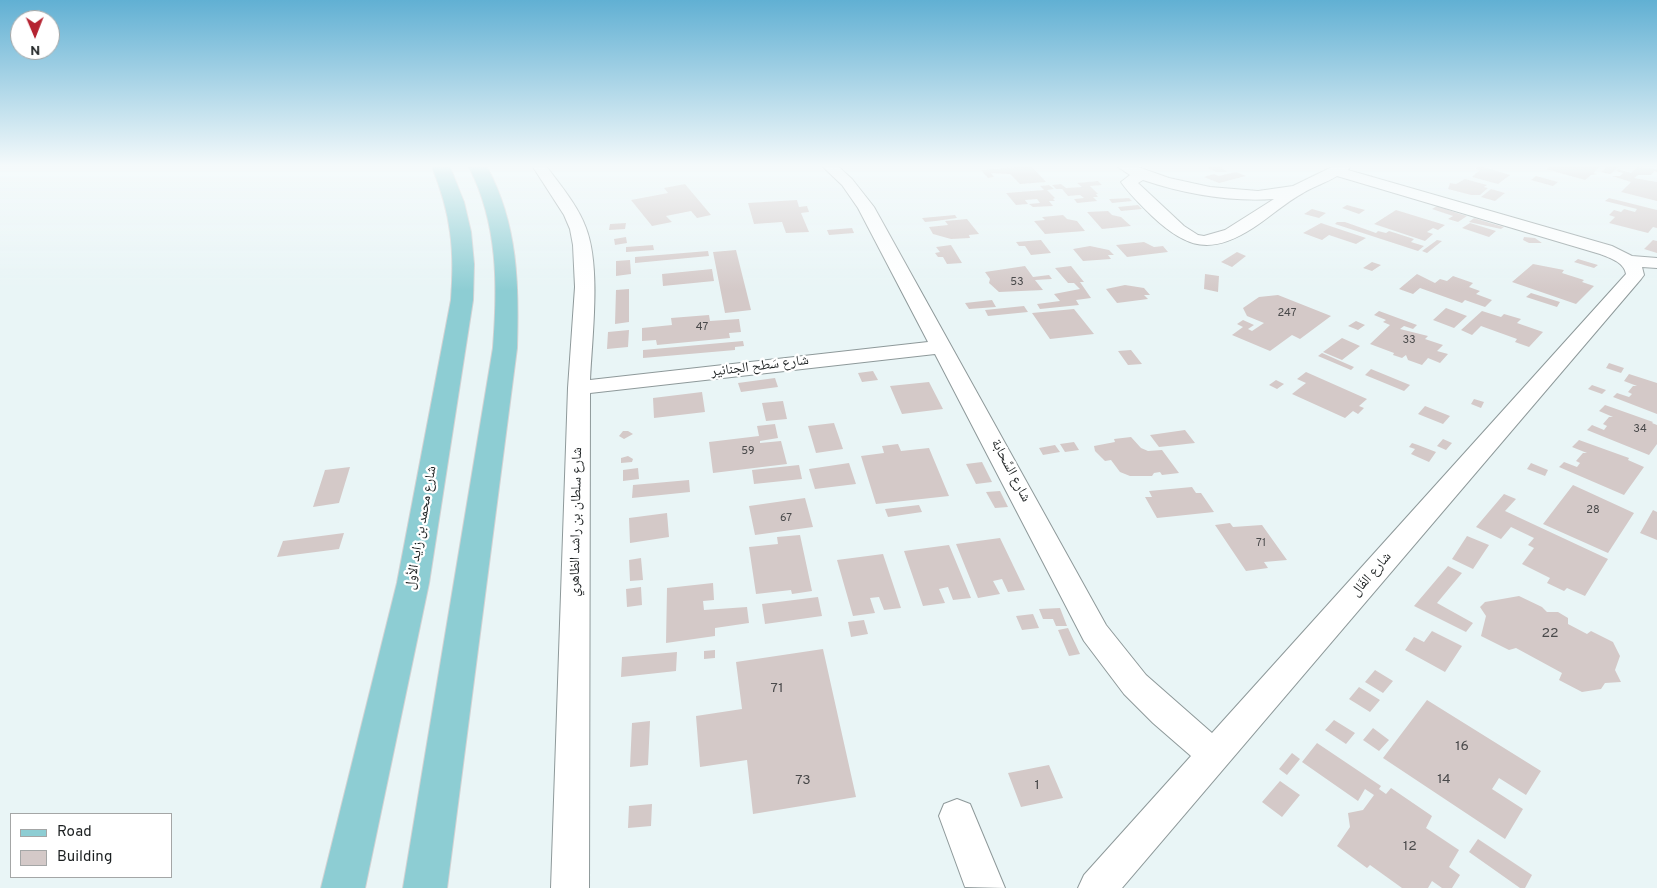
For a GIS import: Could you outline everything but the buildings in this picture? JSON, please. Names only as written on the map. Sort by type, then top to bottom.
[{"type":"main road","name":"شارع محمد بن زايد الأول","points":[[343,888],[413,583],[462,300],[465,255],[461,224],[456,208]]},
{"type":"main road","points":[[425,888],[506,348],[509,299],[506,264],[495,208]]},
{"type":"street","name":"شارع سلطان بن راشد الظاهري","points":[[568,208],[572,215],[582,245],[584,305],[579,388],[570,888]]},
{"type":"street","name":"شارع السَّحابة","points":[[867,208],[1100,641],[1116,664],[1144,696],[1177,726],[1215,755]]},
{"type":"street","points":[[1156,208],[1187,236],[1205,242],[1226,236],[1269,208]]},
{"type":"street","points":[[1469,208],[1606,250],[1628,261],[1657,263]]},
{"type":"street","name":"شارع الفَال","points":[[1097,888],[1635,275],[1635,268],[1628,261]]},
{"type":"street","name":"شارع سَطح الجنانير","points":[[579,388],[942,346]]},
{"type":"street","points":[[957,816],[978,874],[986,888]]}]
